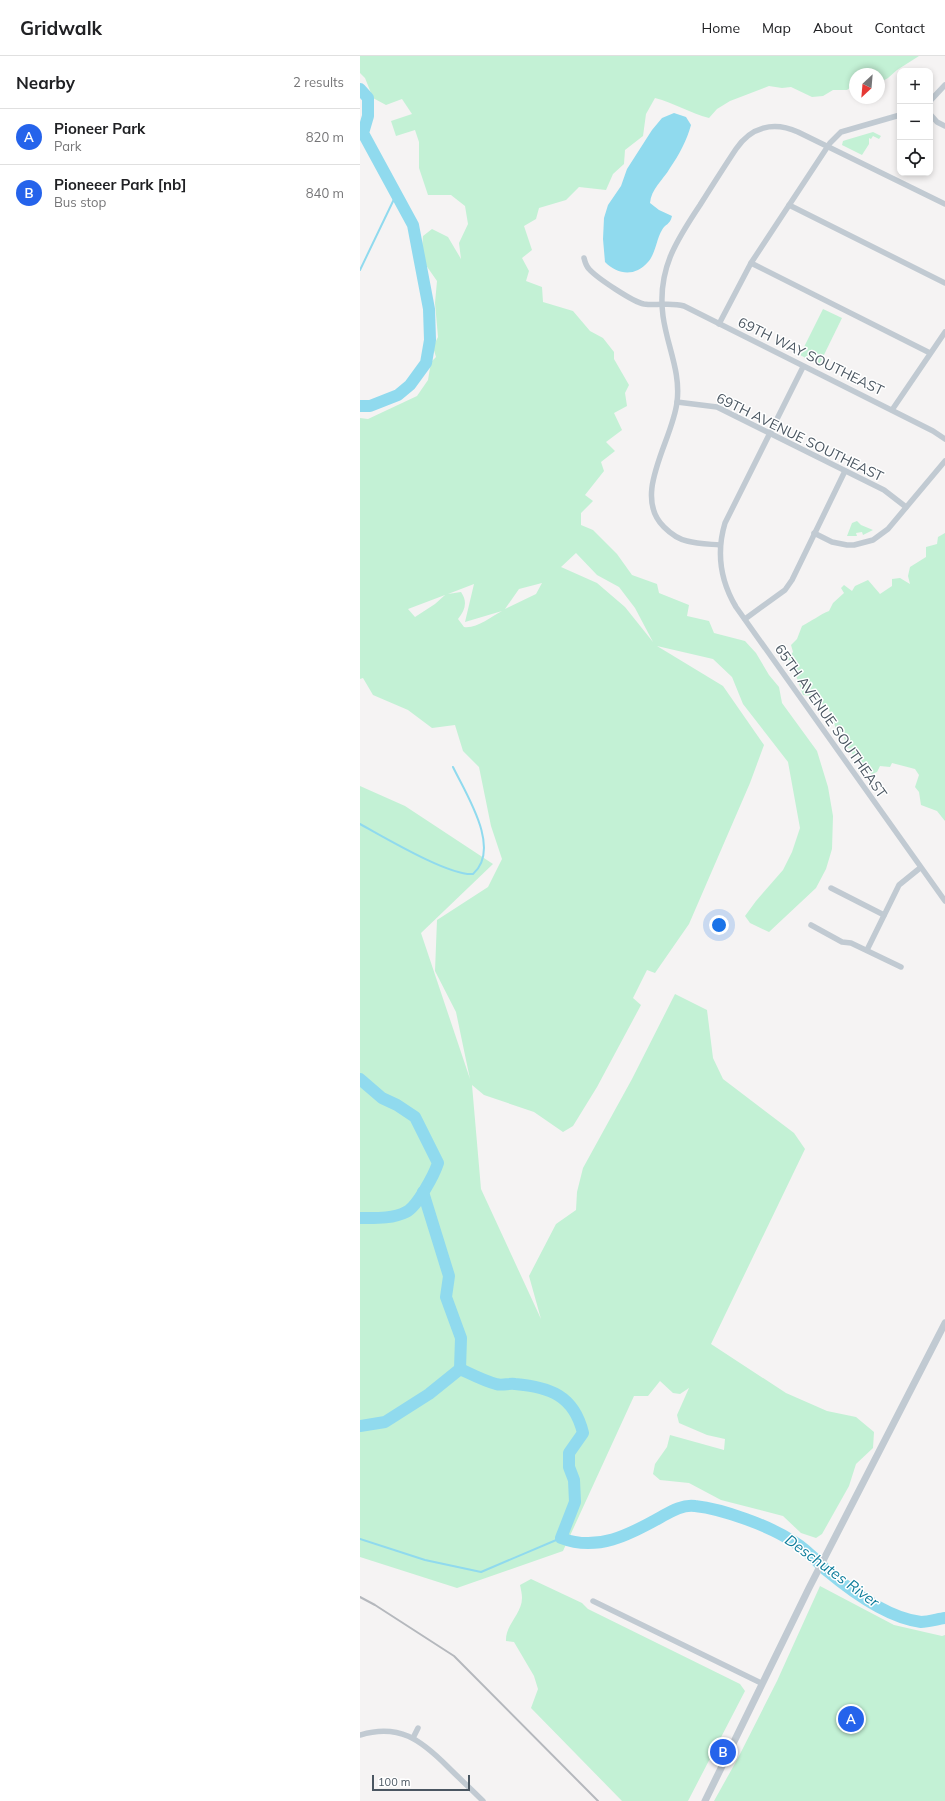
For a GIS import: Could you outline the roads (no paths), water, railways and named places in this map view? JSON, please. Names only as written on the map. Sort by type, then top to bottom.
[{"type":"street","points":[[933,98],[945,85]]},
{"type":"street","points":[[719,324],[751,263],[826,146],[841,132],[897,116]]},
{"type":"street","points":[[933,117],[937,122],[945,126]]},
{"type":"street","points":[[720,545],[695,542],[679,538],[662,525],[654,512],[651,497],[652,481],[670,432],[678,402],[677,376],[662,304],[665,272],[674,245],[744,138],[764,127],[783,127],[826,146],[945,204]]},
{"type":"street","points":[[789,205],[945,283]]},
{"type":"street","name":"69TH WAY SOUTHEAST","points":[[584,258],[586,264],[592,272],[634,300],[643,304],[678,304],[892,410],[933,431],[945,440]]},
{"type":"street","points":[[751,263],[930,353]]},
{"type":"street","points":[[892,410],[945,332]]},
{"type":"street","name":"65TH AVENUE SOUTHEAST","points":[[803,367],[730,512],[724,529],[720,545],[721,569],[726,589],[745,619],[920,868],[945,901]]},
{"type":"street","name":"69TH AVENUE SOUTHEAST","points":[[678,402],[717,407],[844,472],[884,490],[906,508]]},
{"type":"street","points":[[814,533],[839,544],[854,545],[861,544],[879,536],[888,529],[945,461]]},
{"type":"street","points":[[745,619],[785,590],[792,580],[844,472]]},
{"type":"street","points":[[867,950],[899,885],[920,868]]},
{"type":"street","points":[[831,888],[884,915]]},
{"type":"street","points":[[811,925],[842,942],[851,943],[900,967]]},
{"type":"street","points":[[705,1801],[809,1588],[945,1323]]},
{"type":"street","points":[[593,1601],[762,1683]]},
{"type":"street","points":[[413,1738],[418,1728]]},
{"type":"street","points":[[360,1736],[382,1731],[402,1733],[413,1738],[429,1748],[483,1801]]},
{"type":"water","points":[[674,113],[686,117],[691,125],[680,153],[655,189],[650,203],[659,210],[672,216],[671,219],[662,230],[658,238],[653,255],[643,267],[632,272],[621,272],[615,270],[605,262],[603,239],[604,218],[608,205],[621,186],[627,169],[652,130],[662,118]]},
{"type":"waterway","name":"Deschutes River","points":[[360,89],[368,98],[368,116],[363,133],[413,225],[429,309],[430,340],[426,363],[410,385],[398,395],[370,406],[360,406]]},
{"type":"waterway","points":[[360,270],[396,195]]},
{"type":"waterway","points":[[360,824],[416,855],[449,869],[462,873],[473,874],[481,863],[484,851],[483,836],[473,806],[453,767]]},
{"type":"waterway","name":"Deschutes River","points":[[360,1079],[382,1098],[397,1105],[415,1117],[438,1163],[425,1190],[415,1204],[406,1212],[389,1217],[360,1218]]},
{"type":"waterway","name":"Deschutes River","points":[[423,1192],[449,1276],[446,1297],[461,1338],[460,1369]]},
{"type":"waterway","name":"Deschutes River","points":[[360,1426],[385,1422],[429,1394],[460,1369],[496,1384],[527,1385],[549,1391],[558,1395],[573,1410],[579,1420],[583,1433],[569,1453],[569,1467],[574,1480],[575,1502],[561,1538],[574,1542],[587,1543],[612,1540],[637,1530],[681,1507],[690,1506],[706,1508],[732,1514],[760,1524],[784,1536],[803,1548],[826,1570],[858,1595],[896,1615],[921,1622],[945,1618]]},
{"type":"waterway","points":[[360,1539],[425,1560],[481,1572],[561,1538]]},
{"type":"railway","points":[[360,1597],[454,1656],[598,1801]]},
{"type":"place","name":"Pioneer Park","points":[[851,1719]]},
{"type":"place","name":"Pioneeer Park [nb]","points":[[723,1752]]}]
